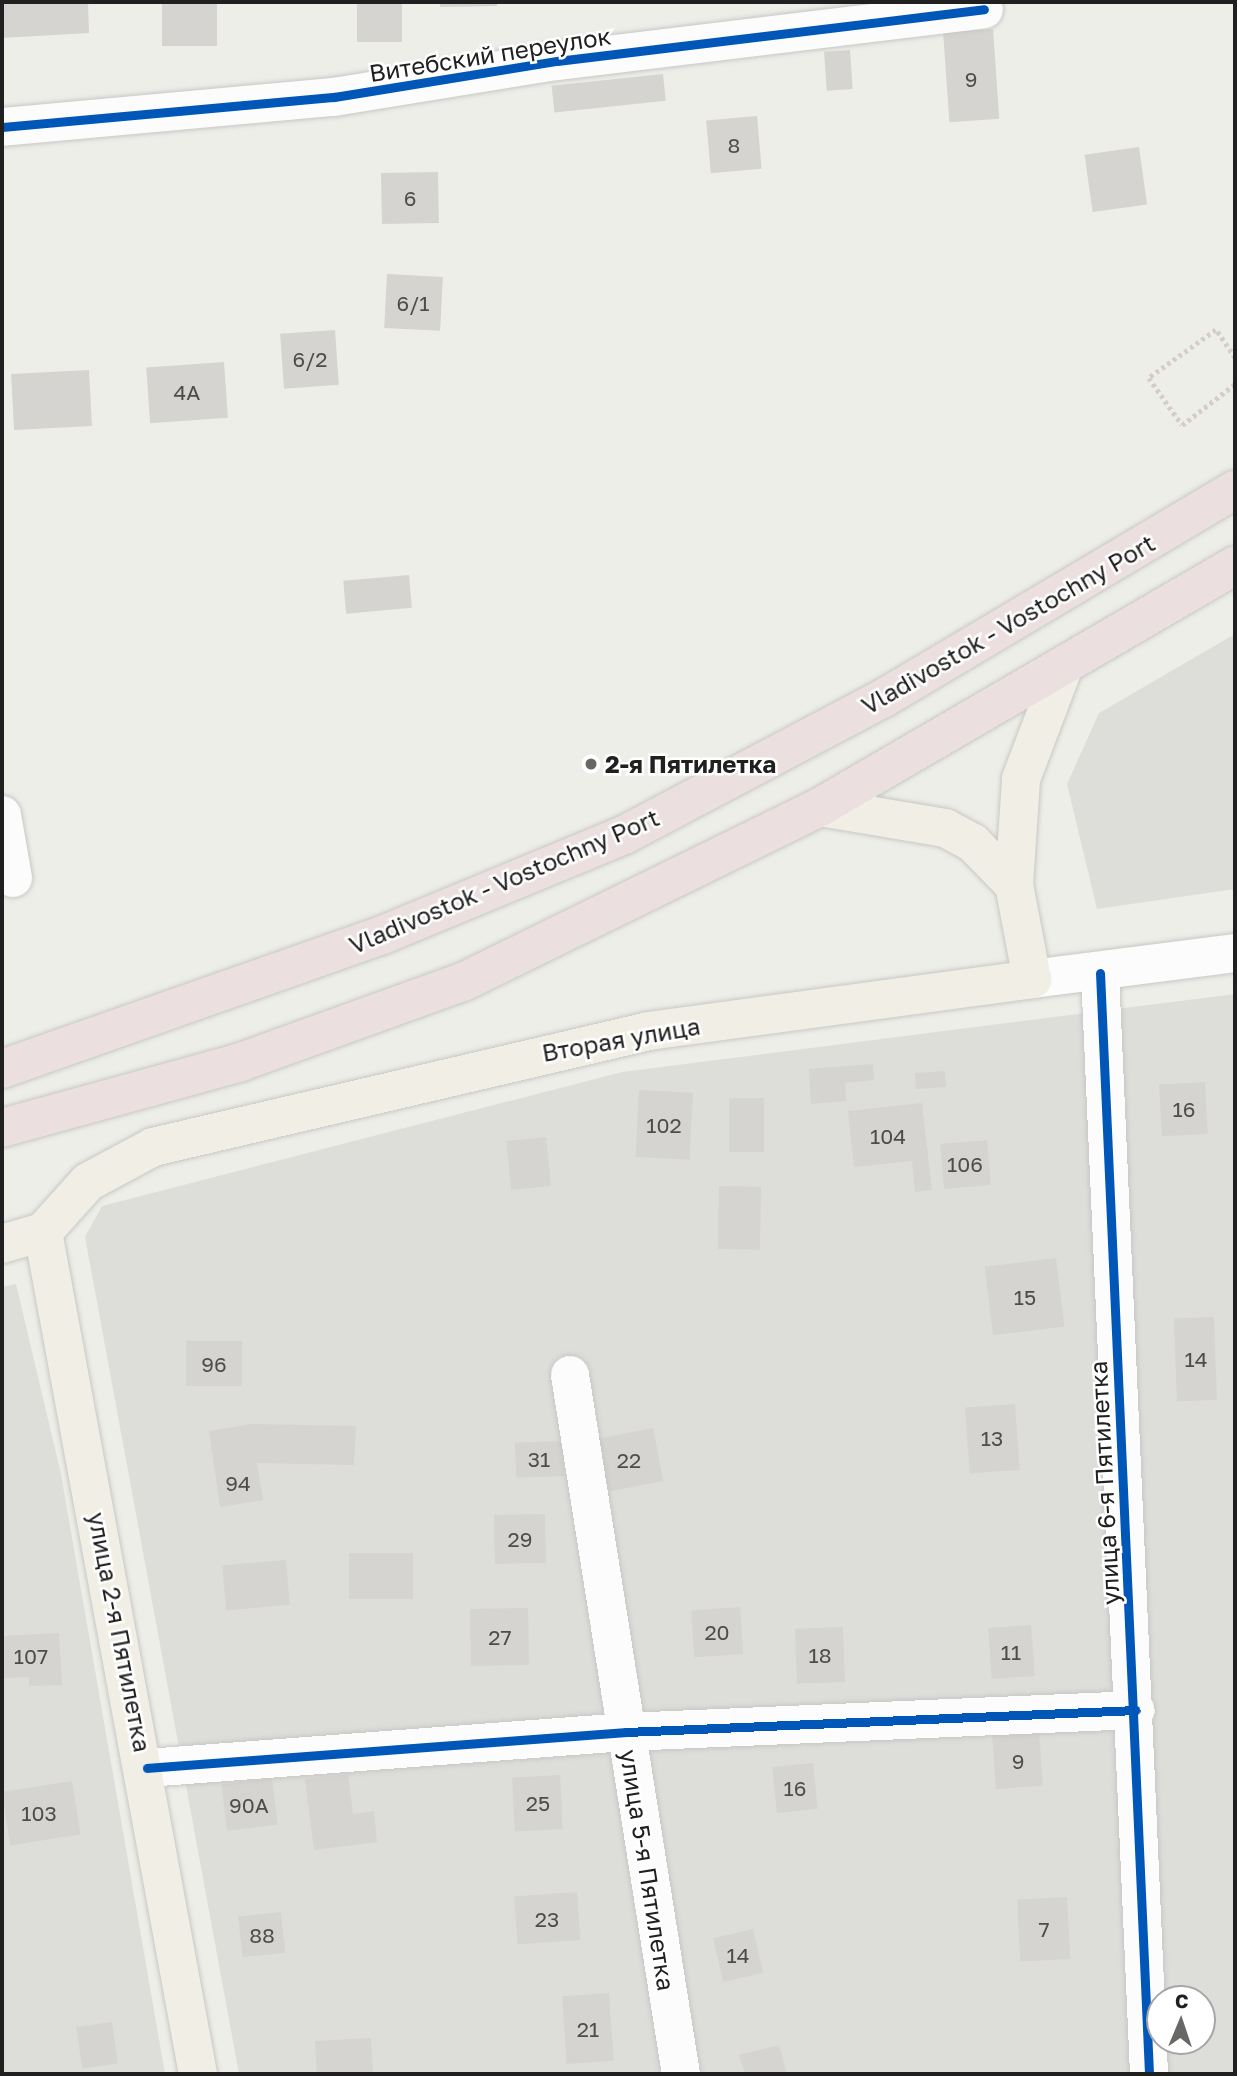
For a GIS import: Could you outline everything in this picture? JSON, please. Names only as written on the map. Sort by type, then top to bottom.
[{"type":"highway","name":"Vladivostok - Vostochny Port","points":[[2,1069],[385,934],[624,835],[884,698],[1235,490]]},
{"type":"highway","points":[[2,1128],[241,1062],[465,981],[820,807],[1062,671],[1235,565]]},
{"type":"main road","points":[[1032,979],[1014,885],[1021,779],[1062,671]]},
{"type":"main road","points":[[820,807],[945,828],[973,844],[1014,885]]},
{"type":"main road","name":"Вторая улица","points":[[43,1232],[88,1182],[153,1147],[649,1031],[1032,979]]},
{"type":"main road","points":[[2,1244],[43,1232]]},
{"type":"main road","name":"улица 2-я Пятилетка","points":[[43,1232],[146,1768],[198,2074]]},
{"type":"street","name":"Витебский переулок","points":[[2,127],[334,97],[557,61],[984,9]]},
{"type":"street","points":[[2,815],[13,878]]},
{"type":"street","name":"Вторая улица","points":[[1032,979],[1100,973],[1235,953]]},
{"type":"street","name":"улица 6-я Пятилетка","points":[[1100,973],[1136,1710],[1149,2074]]},
{"type":"street","name":"улица 5-я Пятилетка","points":[[570,1375],[681,2074]]},
{"type":"street","points":[[146,1768],[626,1732],[1136,1710]]},
{"type":"path","points":[[1235,358],[1216,330],[1149,378],[1182,425],[1235,384]]},
{"type":"shaded area","points":[[1235,634],[1235,889],[1097,909],[1067,784],[1099,713]]},
{"type":"shaded area","points":[[1235,994],[1235,2074],[239,2074],[85,1237],[102,1206],[622,1072]]},
{"type":"shaded area","points":[[16,1284],[61,1474],[165,2074],[2,2074],[2,1287]]},
{"type":"building","points":[[2,2],[88,2],[89,33],[2,38]]},
{"type":"building","points":[[162,2],[217,2],[217,46],[162,46]]},
{"type":"building","points":[[357,2],[402,2],[402,42],[357,42]]},
{"type":"building","points":[[440,2],[497,2],[497,6],[440,7]]},
{"type":"building","points":[[993,29],[999,119],[949,122],[943,32]]},
{"type":"building","points":[[850,50],[853,89],[827,91],[824,52]]},
{"type":"building","points":[[663,74],[666,101],[554,113],[552,86]]},
{"type":"building","points":[[757,116],[762,169],[711,173],[706,120]]},
{"type":"building","points":[[1139,147],[1147,204],[1093,212],[1085,155]]},
{"type":"building","points":[[438,172],[439,223],[382,224],[381,173]]},
{"type":"building","points":[[387,274],[443,277],[440,331],[384,328]]},
{"type":"building","points":[[335,330],[339,385],[284,389],[280,334]]},
{"type":"building","points":[[224,362],[228,418],[150,423],[146,367]]},
{"type":"building","points":[[89,370],[92,426],[14,430],[11,374]]},
{"type":"building","points":[[409,575],[412,608],[346,614],[343,581]]},
{"type":"building","points":[[873,1064],[874,1080],[845,1083],[846,1101],[811,1104],[809,1069]]},
{"type":"building","points":[[945,1071],[946,1087],[916,1089],[915,1073]]},
{"type":"building","points":[[1205,1082],[1208,1134],[1162,1136],[1159,1084]]},
{"type":"building","points":[[639,1090],[693,1093],[689,1160],[635,1157]]},
{"type":"building","points":[[729,1098],[764,1098],[764,1152],[729,1152]]},
{"type":"building","points":[[922,1103],[932,1190],[915,1192],[912,1161],[854,1167],[848,1111]]},
{"type":"building","points":[[546,1137],[551,1186],[511,1190],[506,1141]]},
{"type":"building","points":[[987,1140],[991,1185],[944,1189],[940,1144]]},
{"type":"building","points":[[719,1186],[761,1187],[760,1250],[718,1249]]},
{"type":"building","points":[[1056,1258],[1064,1326],[993,1335],[985,1267]]},
{"type":"building","points":[[1214,1317],[1217,1400],[1177,1401],[1174,1318]]},
{"type":"building","points":[[186,1341],[242,1341],[242,1386],[186,1386]]},
{"type":"building","points":[[1015,1404],[1020,1470],[970,1473],[965,1407]]},
{"type":"building","points":[[251,1424],[356,1426],[354,1465],[257,1463],[263,1500],[220,1507],[209,1431]]},
{"type":"building","points":[[653,1428],[663,1481],[605,1492],[595,1439]]},
{"type":"building","points":[[563,1441],[564,1476],[516,1478],[515,1443]]},
{"type":"building","points":[[545,1514],[546,1563],[495,1564],[494,1515]]},
{"type":"building","points":[[349,1553],[413,1553],[413,1599],[349,1599]]},
{"type":"building","points":[[286,1560],[290,1605],[226,1610],[222,1566]]},
{"type":"building","points":[[740,1607],[743,1654],[694,1657],[691,1610]]},
{"type":"building","points":[[528,1608],[529,1665],[471,1666],[470,1609]]},
{"type":"building","points":[[1031,1625],[1035,1676],[992,1679],[988,1628]]},
{"type":"building","points":[[843,1627],[845,1682],[797,1684],[795,1629]]},
{"type":"building","points":[[59,1633],[62,1685],[29,1686],[29,1677],[2,1678],[2,1636]]},
{"type":"building","points":[[1039,1731],[1043,1786],[996,1789],[992,1734]]},
{"type":"building","points":[[813,1763],[818,1809],[777,1813],[772,1767]]},
{"type":"building","points":[[348,1774],[353,1814],[374,1811],[377,1842],[314,1850],[305,1779]]},
{"type":"building","points":[[560,1775],[563,1829],[515,1831],[512,1778]]},
{"type":"building","points":[[272,1778],[278,1825],[227,1831],[221,1784]]},
{"type":"building","points":[[72,1781],[80,1834],[10,1845],[2,1792]]},
{"type":"building","points":[[577,1892],[580,1940],[518,1944],[514,1896]]},
{"type":"building","points":[[1067,1897],[1070,1959],[1020,1962],[1017,1900]]},
{"type":"building","points":[[281,1912],[285,1953],[243,1957],[238,1916]]},
{"type":"building","points":[[753,1929],[763,1973],[723,1982],[713,1938]]},
{"type":"building","points":[[609,1993],[614,2061],[567,2064],[562,1996]]},
{"type":"building","points":[[112,2022],[118,2064],[82,2069],[76,2027]]},
{"type":"building","points":[[371,2038],[373,2074],[317,2074],[315,2041]]},
{"type":"building","points":[[779,2045],[787,2074],[745,2074],[739,2055]]},
{"type":"cycle path","points":[[2,127],[334,97],[557,61],[984,9]]},
{"type":"cycle path","points":[[1100,973],[1149,2074]]},
{"type":"cycle path","points":[[147,1768],[626,1732],[1136,1710]]},
{"type":"place","name":"2-я Пятилетка","points":[[591,764]]}]
